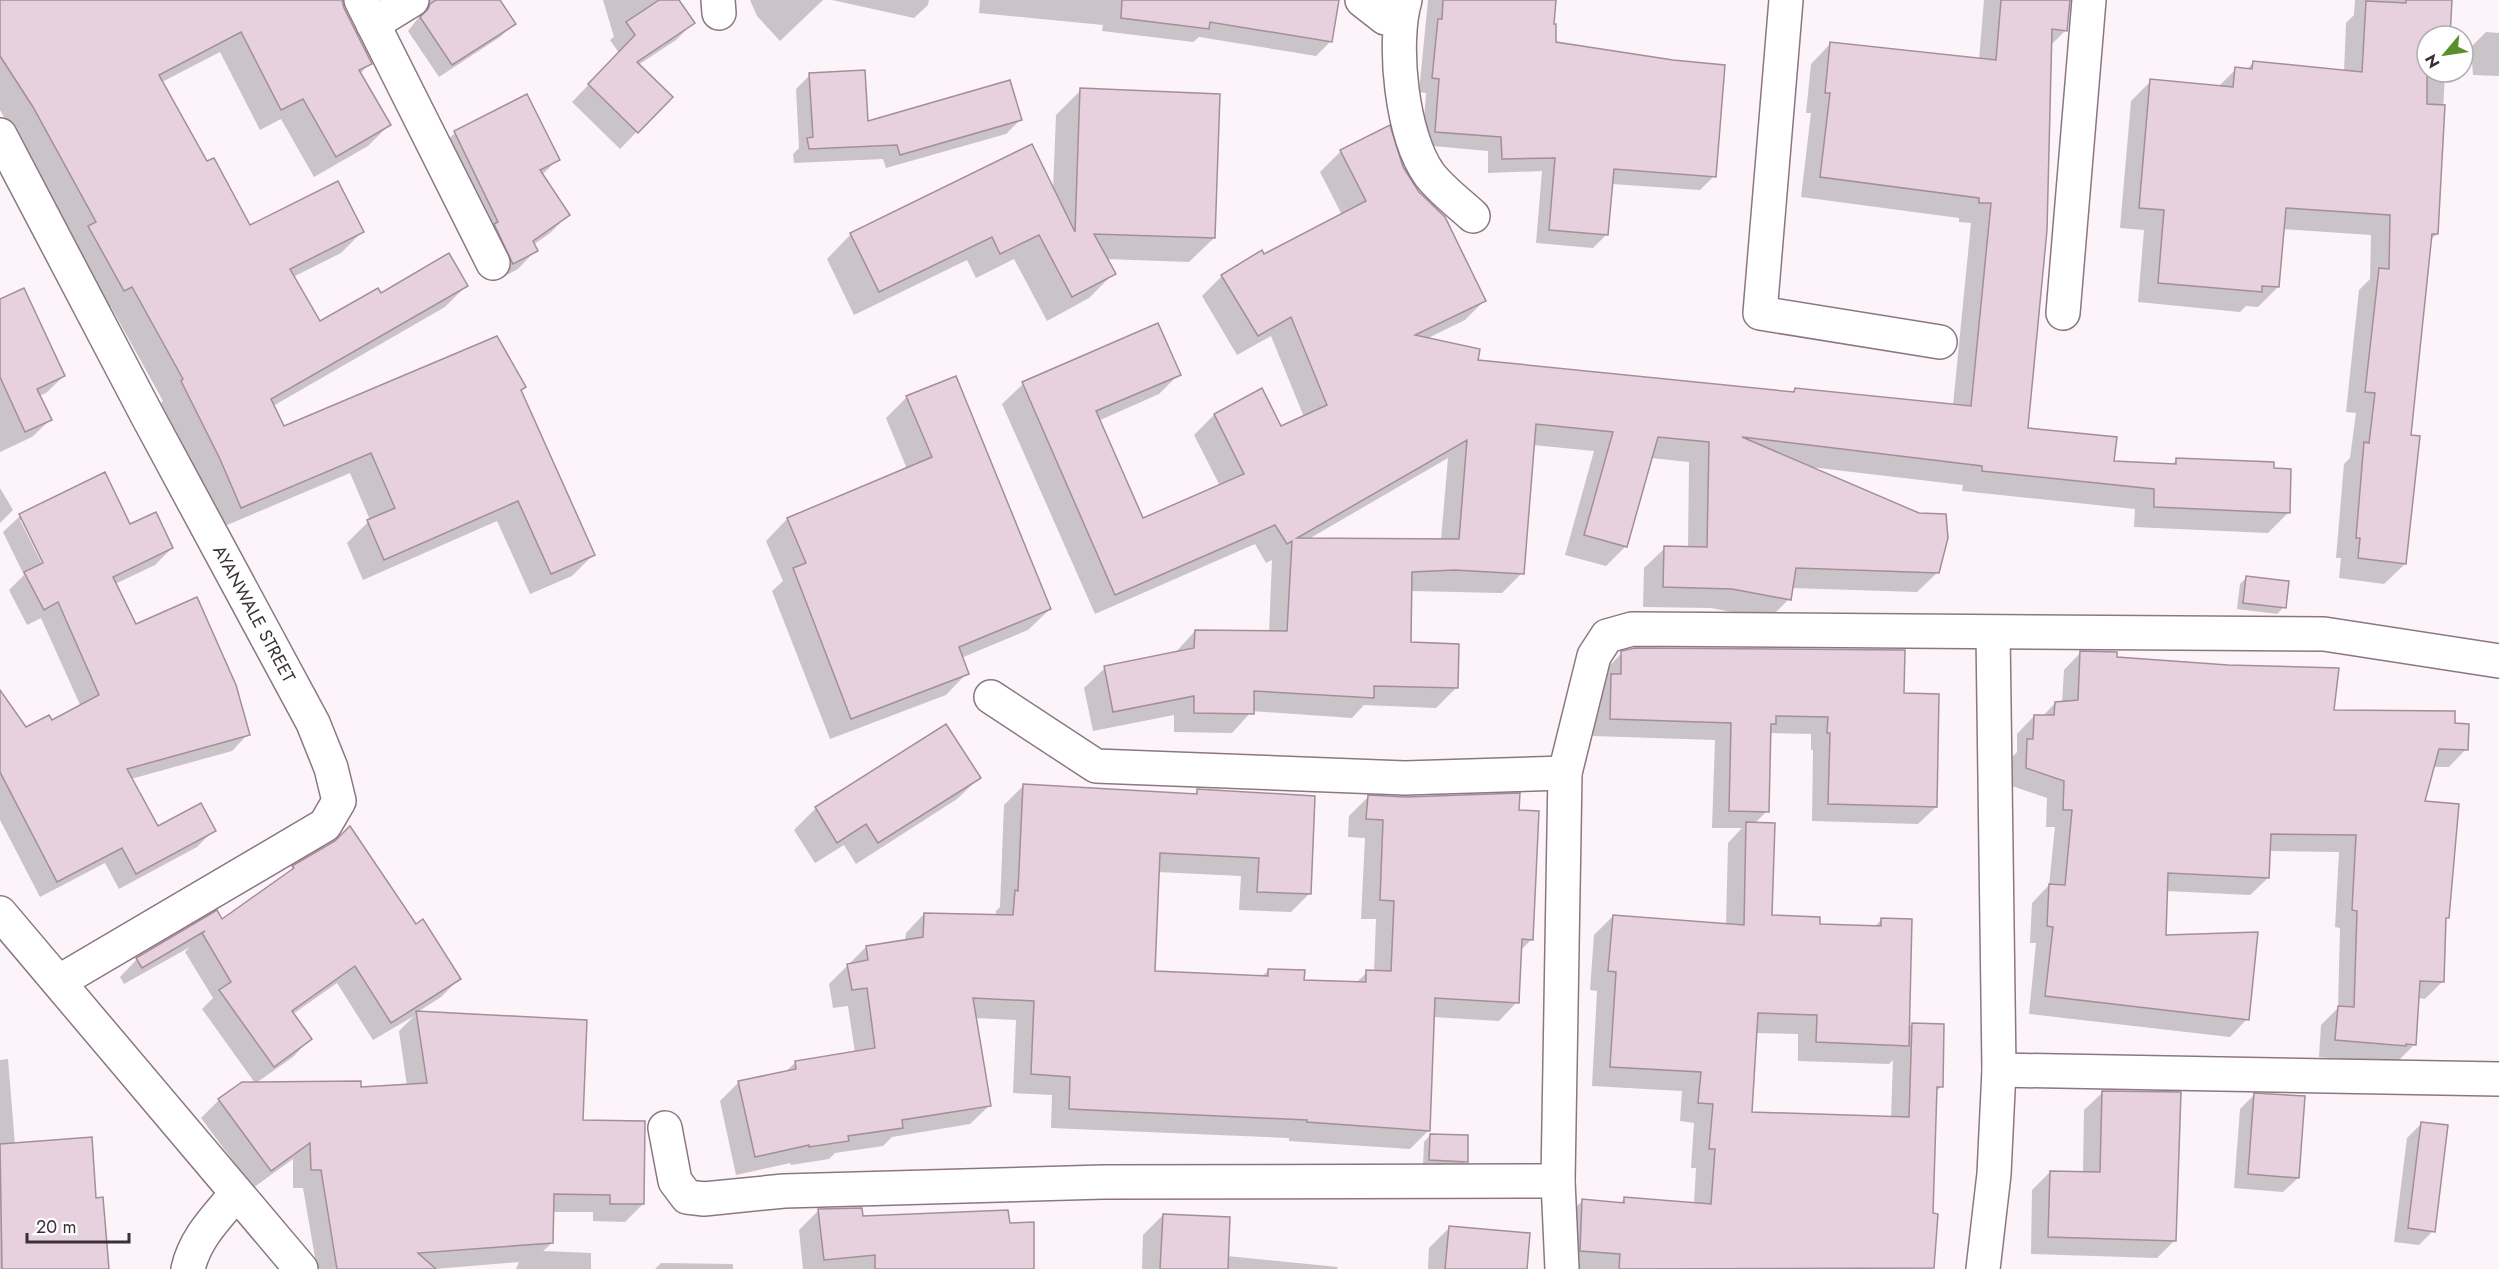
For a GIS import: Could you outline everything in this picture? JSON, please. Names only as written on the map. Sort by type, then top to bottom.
[{"type":"street","points":[[412,0],[367,12],[493,263]]},
{"type":"street","points":[[1362,0],[1385,18],[1402,10],[1401,68],[1410,135],[1430,174],[1473,216]]},
{"type":"street","points":[[1786,0],[1760,313],[1940,342]]},
{"type":"street","points":[[2063,313],[2089,0]]},
{"type":"street","name":"AYANWALE STREET","points":[[0,135],[148,417],[313,723],[331,768],[339,801],[325,825],[60,981]]},
{"type":"street","points":[[1562,1269],[1558,1181],[1565,773],[1594,657],[1607,636],[1632,629],[2324,634],[2499,661]]},
{"type":"street","points":[[1983,1269],[1994,1174],[1999,1070],[1994,633]]},
{"type":"street","points":[[991,697],[1096,766],[1405,778],[1565,773]]},
{"type":"street","points":[[0,913],[60,981],[236,1194],[302,1269]]},
{"type":"street","points":[[1999,1070],[2499,1079]]},
{"type":"street","points":[[665,1128],[675,1181],[687,1197],[704,1199],[784,1191],[1103,1182],[1558,1181]]},
{"type":"street","points":[[188,1269],[192,1252],[204,1232],[236,1194]]},
{"type":"building","points":[[0,0],[342,0],[372,64],[359,70],[391,125],[336,157],[303,99],[281,110],[241,32],[159,75],[207,161],[214,158],[250,225],[338,181],[364,232],[290,269],[320,321],[378,288],[381,293],[449,253],[468,286],[271,399],[284,426],[497,336],[526,387],[521,390],[595,555],[551,574],[518,501],[384,560],[367,520],[395,508],[371,453],[241,508],[220,459],[181,381],[183,379],[132,287],[124,291],[88,226],[96,222],[33,107],[0,56]]},
{"type":"building","points":[[436,0],[500,0],[516,24],[452,65],[420,17]]},
{"type":"building","points":[[659,0],[679,0],[695,23],[637,62],[673,97],[638,133],[588,84],[635,35],[626,22]]},
{"type":"building","points":[[1122,0],[1339,0],[1332,42],[1210,22],[1209,29],[1121,18]]},
{"type":"building","points":[[1443,0],[1556,0],[1554,24],[1556,24],[1556,42],[1673,60],[1725,65],[1716,177],[1614,169],[1608,235],[1549,230],[1555,158],[1502,159],[1501,137],[1435,132],[1439,79],[1432,78],[1438,19],[1442,19]]},
{"type":"building","points":[[2001,0],[2070,0],[2067,31],[2052,29],[2047,230],[2028,428],[2117,437],[2114,461],[2176,464],[2176,458],[2274,462],[2274,468],[2291,469],[2290,513],[2154,507],[2154,489],[1982,471],[1982,466],[1742,437],[1919,513],[1946,514],[1948,538],[1939,573],[1796,568],[1791,600],[1732,589],[1663,587],[1664,546],[1707,547],[1709,442],[1658,437],[1627,547],[1584,535],[1613,432],[1536,424],[1524,574],[1455,570],[1412,572],[1411,642],[1459,644],[1458,688],[1374,686],[1374,698],[1254,691],[1254,714],[1194,713],[1194,696],[1113,712],[1104,666],[1194,648],[1195,630],[1287,631],[1292,541],[1287,544],[1275,525],[1115,595],[1022,382],[1158,323],[1181,375],[1096,411],[1143,518],[1244,474],[1214,414],[1262,388],[1281,426],[1327,405],[1291,317],[1258,336],[1221,275],[1262,250],[1264,254],[1366,201],[1340,150],[1390,125],[1403,167],[1419,192],[1445,217],[1486,301],[1415,335],[1480,349],[1478,360],[1794,392],[1795,388],[1971,406],[1991,203],[1979,203],[1979,198],[1820,177],[1830,93],[1825,93],[1830,42],[1996,60]],"holes":[[[1467,440],[1459,539],[1297,538]]]},
{"type":"building","points":[[2406,0],[2452,0],[2451,24],[2415,24],[2415,84],[2427,84],[2427,104],[2445,105],[2438,234],[2432,234],[2411,435],[2420,436],[2406,564],[2358,558],[2360,538],[2356,538],[2364,442],[2369,443],[2375,393],[2365,392],[2379,268],[2389,269],[2390,215],[2286,208],[2279,287],[2262,286],[2262,292],[2158,283],[2164,210],[2139,208],[2150,79],[2233,87],[2235,67],[2252,69],[2253,61],[2362,72],[2366,1],[2406,3]]},
{"type":"building","points":[[865,70],[868,121],[1010,80],[1022,120],[900,155],[897,145],[809,149],[807,138],[813,137],[809,73]]},
{"type":"building","points":[[1080,88],[1220,94],[1215,238],[1094,234],[1116,274],[1072,297],[1039,235],[1000,254],[992,237],[879,292],[850,233],[1032,144],[1075,232]]},
{"type":"building","points":[[527,94],[560,160],[540,170],[570,215],[533,241],[538,251],[513,264],[494,224],[498,222],[454,131]]},
{"type":"building","points":[[24,288],[65,376],[37,389],[52,420],[25,432],[0,377],[0,299]]},
{"type":"building","points":[[956,376],[1051,609],[959,647],[969,674],[851,719],[793,568],[806,563],[787,518],[932,457],[906,396]]},
{"type":"building","points":[[105,472],[130,524],[156,512],[173,548],[113,577],[136,624],[197,597],[236,685],[250,735],[127,769],[158,826],[201,803],[216,831],[136,874],[122,848],[57,882],[0,772],[0,690],[26,727],[49,715],[52,720],[99,695],[58,602],[44,610],[24,572],[43,563],[19,514]]},
{"type":"building","points":[[2246,576],[2289,581],[2286,608],[2243,603]]},
{"type":"building","points":[[1635,648],[1905,650],[1904,693],[1939,694],[1937,807],[1828,804],[1830,733],[1827,733],[1828,717],[1776,716],[1776,724],[1771,724],[1769,812],[1729,811],[1731,723],[1610,719],[1611,674],[1621,674],[1621,651]]},
{"type":"building","points":[[2080,651],[2117,652],[2117,657],[2228,665],[2339,668],[2334,710],[2455,711],[2455,723],[2469,724],[2468,750],[2439,749],[2425,801],[2459,804],[2449,918],[2446,918],[2444,982],[2420,981],[2416,1045],[2335,1040],[2338,1006],[2354,1007],[2357,911],[2352,910],[2356,835],[2271,834],[2269,878],[2168,873],[2166,935],[2258,932],[2249,1020],[2045,996],[2053,927],[2047,926],[2049,884],[2065,885],[2072,810],[2063,810],[2064,781],[2026,768],[2027,739],[2033,739],[2034,715],[2054,715],[2055,702],[2078,700]]},
{"type":"building","points":[[946,724],[981,778],[878,843],[866,824],[837,843],[815,807]]},
{"type":"building","points":[[1023,784],[1197,794],[1197,789],[1315,796],[1311,894],[1257,892],[1259,858],[1160,853],[1155,971],[1268,976],[1268,969],[1305,970],[1304,980],[1366,982],[1366,970],[1391,971],[1394,901],[1380,900],[1383,820],[1366,819],[1368,795],[1406,797],[1520,793],[1519,810],[1539,811],[1533,940],[1522,939],[1519,1003],[1435,998],[1430,1131],[1307,1122],[1307,1120],[1069,1109],[1070,1077],[1031,1074],[1034,1001],[973,998],[991,1106],[902,1120],[903,1128],[848,1136],[849,1141],[809,1147],[809,1145],[755,1157],[738,1081],[796,1069],[795,1061],[875,1048],[867,988],[852,990],[847,964],[868,960],[866,946],[923,937],[924,913],[1013,915],[1015,890],[1018,891]]},
{"type":"building","points":[[1746,822],[1775,823],[1772,915],[1820,917],[1820,924],[1881,926],[1881,918],[1912,919],[1909,1046],[1816,1042],[1817,1015],[1758,1013],[1752,1112],[1909,1117],[1912,1023],[1944,1024],[1943,1087],[1937,1087],[1933,1213],[1938,1214],[1934,1268],[1619,1269],[1620,1254],[1580,1251],[1582,1199],[1624,1203],[1624,1197],[1711,1204],[1715,1149],[1709,1149],[1713,1104],[1698,1103],[1701,1072],[1610,1067],[1616,972],[1608,971],[1613,915],[1744,925]]},
{"type":"building","points":[[350,826],[416,924],[423,919],[461,979],[391,1023],[355,966],[292,1011],[312,1039],[274,1067],[219,990],[231,982],[202,933],[205,931],[142,968],[136,958],[217,910],[222,919],[294,868],[292,866],[335,841]]},
{"type":"building","points":[[416,1011],[587,1020],[583,1120],[645,1121],[644,1204],[610,1204],[610,1195],[554,1194],[553,1243],[418,1253],[436,1269],[337,1269],[321,1170],[311,1170],[310,1143],[271,1171],[218,1099],[242,1082],[361,1081],[361,1087],[427,1083]]},
{"type":"building","points":[[2102,1091],[2181,1092],[2176,1241],[2048,1237],[2050,1171],[2100,1172]]},
{"type":"building","points":[[2254,1093],[2305,1096],[2299,1178],[2248,1174]]},
{"type":"building","points":[[2421,1122],[2448,1125],[2435,1232],[2408,1228]]},
{"type":"building","points":[[1430,1134],[1468,1135],[1468,1162],[1429,1160]]},
{"type":"building","points":[[92,1137],[96,1198],[103,1197],[109,1269],[2,1269],[0,1144]]},
{"type":"building","points":[[862,1208],[863,1216],[1008,1210],[1010,1223],[1034,1222],[1034,1269],[875,1269],[875,1255],[824,1260],[818,1209]]},
{"type":"building","points":[[1163,1214],[1230,1217],[1228,1269],[1160,1269]]},
{"type":"building","points":[[1449,1226],[1530,1233],[1527,1269],[1445,1269]]}]
